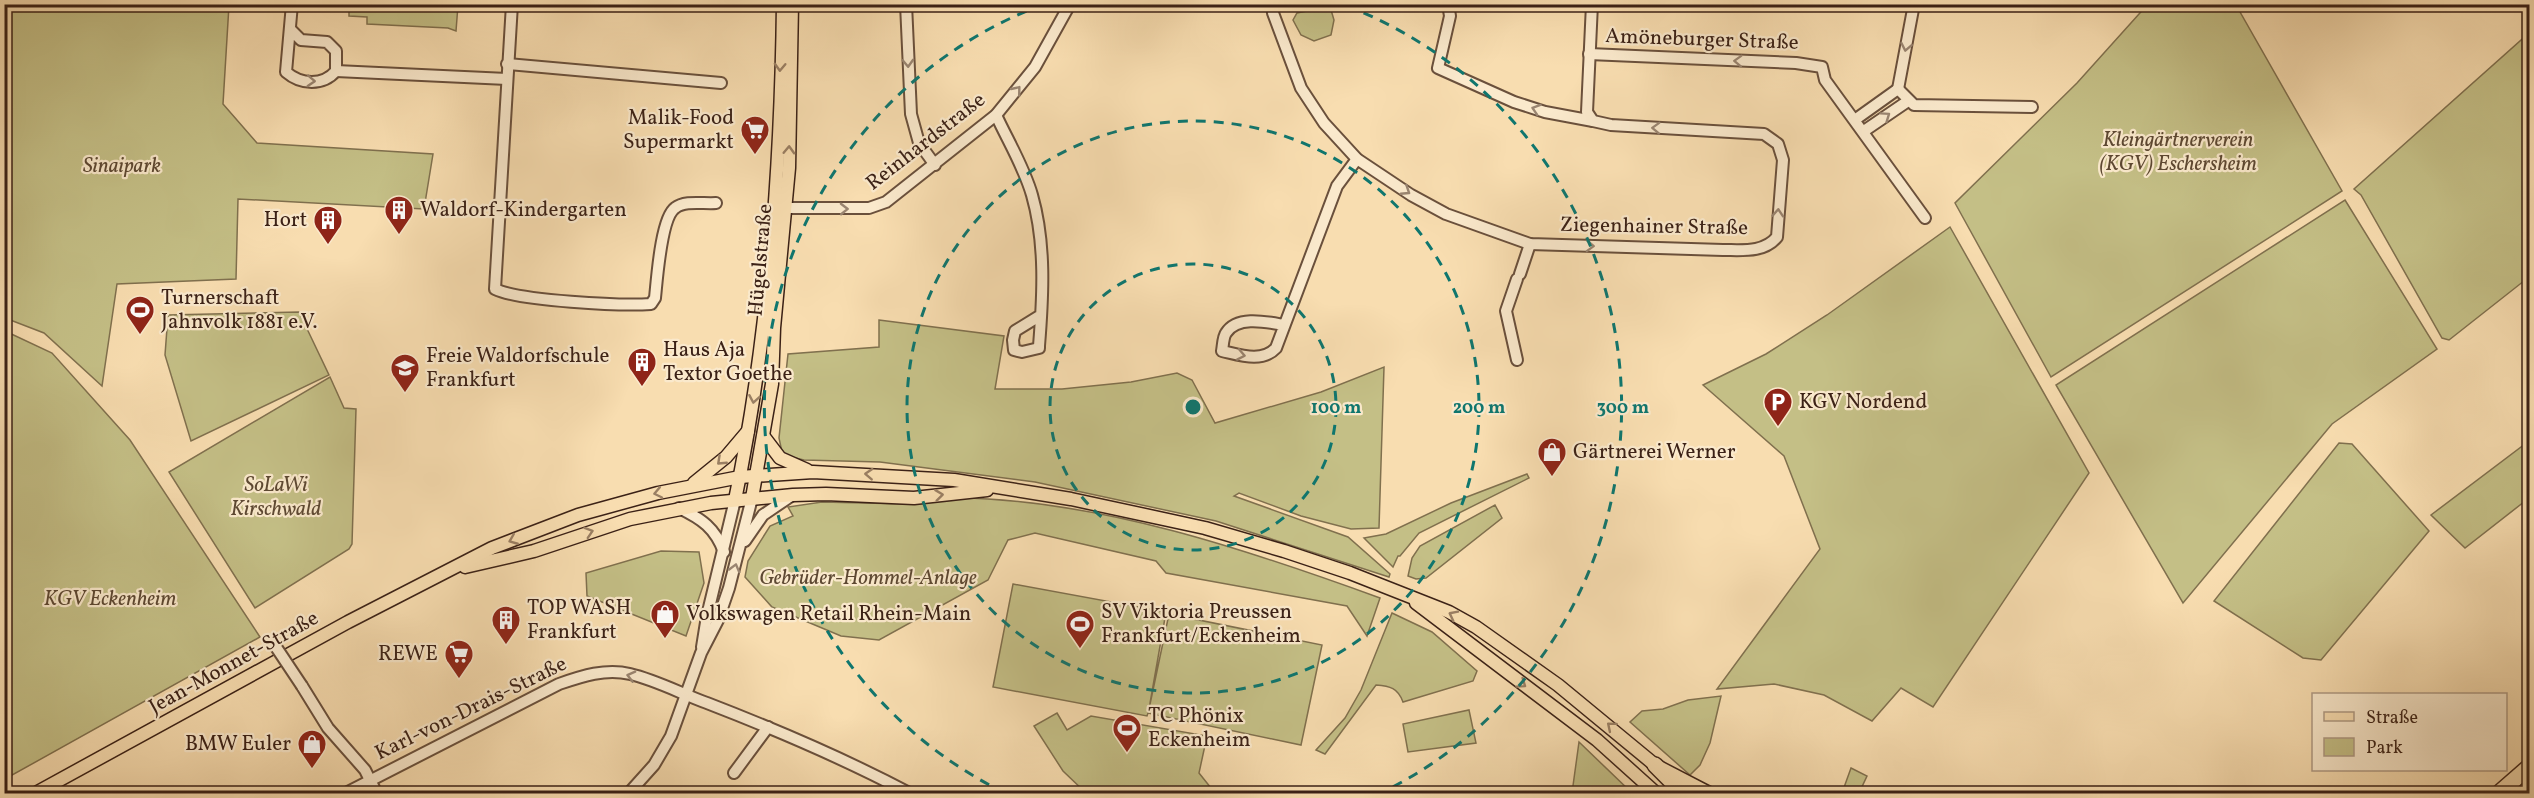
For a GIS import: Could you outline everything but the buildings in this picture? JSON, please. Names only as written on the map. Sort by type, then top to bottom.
[{"type":"highway","points":[[1655,765],[1684,794]]},
{"type":"highway","points":[[2498,794],[2529,766]]},
{"type":"main road","name":"Hügelstraße","points":[[735,500],[766,318],[773,240],[783,4]]},
{"type":"main road","name":"Hügelstraße","points":[[752,498],[772,384],[774,328],[786,208],[792,90],[792,4]]},
{"type":"main road","points":[[776,177],[781,200],[786,208]]},
{"type":"main road","points":[[689,487],[726,457],[748,430]]},
{"type":"main road","points":[[764,437],[780,458],[813,472],[954,480],[1091,502],[1205,528],[1316,561],[1449,612],[1495,640],[1567,691],[1655,765],[1711,794]]},
{"type":"main road","name":"Jean-Monnet-Straße","points":[[34,794],[348,622],[492,548],[578,515],[628,500],[740,477],[813,472]]},
{"type":"main road","name":"Jean-Monnet-Straße","points":[[455,569],[534,551],[607,526],[679,508],[793,495],[826,494],[915,498],[1000,489]]},
{"type":"main road","points":[[1408,597],[1597,740],[1656,794]]},
{"type":"street","points":[[292,4],[286,72],[296,80],[324,82],[336,71],[507,80]]},
{"type":"street","points":[[512,4],[495,289],[512,295],[580,302],[651,304],[656,297],[666,222],[672,210],[676,206],[687,203],[716,203]]},
{"type":"street","points":[[906,4],[911,114],[919,143],[935,165]]},
{"type":"street","name":"Reinhardstraße","points":[[786,208],[873,208],[886,202],[996,115],[1035,67],[1070,4]]},
{"type":"street","name":"Ziegenhainer Straße","points":[[1272,4],[1272,13],[1301,88],[1324,123],[1357,159],[1411,195],[1446,214],[1530,244],[1752,250],[1770,245],[1777,237],[1783,160],[1778,144],[1764,134],[1611,125],[1590,116],[1545,112],[1514,102],[1438,68],[1450,16],[1448,4]]},
{"type":"street","points":[[1590,116],[1589,54],[1592,4]]},
{"type":"street","points":[[1856,120],[1898,89],[1914,4]]},
{"type":"street","points":[[290,29],[301,40]]},
{"type":"street","points":[[289,48],[301,40],[327,42],[336,51],[336,71]]},
{"type":"street","name":"Amöneburger Straße","points":[[1589,54],[1813,64],[1822,67],[1826,80],[1864,131]]},
{"type":"street","points":[[507,64],[721,82]]},
{"type":"street","points":[[1898,89],[1914,105],[2032,107]]},
{"type":"street","points":[[1908,101],[1864,131],[1925,218]]},
{"type":"street","points":[[996,115],[1032,194],[1042,263],[1041,315]]},
{"type":"street","points":[[1284,325],[1260,320],[1236,324],[1226,333],[1222,351],[1252,357],[1271,353],[1276,348],[1337,186],[1357,159]]},
{"type":"street","name":"Ziegenhainer Straße","points":[[1517,360],[1506,311],[1530,244]]},
{"type":"street","points":[[740,549],[763,515],[793,495]]},
{"type":"street","name":"Hügelstraße","points":[[627,794],[663,753],[701,653],[718,620],[740,549],[752,498]]},
{"type":"street","name":"Hügelstraße","points":[[701,653],[707,616],[735,500]]},
{"type":"street","points":[[679,508],[706,522],[717,535],[724,552]]},
{"type":"street","points":[[274,644],[328,728],[365,770],[377,794]]},
{"type":"street","name":"Karl-von-Drais-Straße","points":[[344,794],[549,688],[577,677],[604,672],[630,674],[768,727],[863,768],[908,793]]},
{"type":"street","points":[[734,773],[768,727]]},
{"type":"green space","name":"Kleingärtnerverein (KGV) Eschersheim","points":[[2148,4],[2236,5],[2342,191],[2051,377],[1955,203],[2077,83]]},
{"type":"green space","name":"Sinaipark","points":[[4,5],[229,5],[223,104],[257,143],[433,154],[424,209],[238,199],[236,279],[117,284],[102,386],[44,333],[5,318]]},
{"type":"green space","points":[[325,5],[458,5],[456,31],[448,28],[367,24],[367,17],[349,16],[349,6]]},
{"type":"green space","points":[[1322,8],[1331,10],[1334,20],[1331,35],[1314,41],[1301,35],[1293,20],[1297,13]]},
{"type":"green space","points":[[2529,33],[2529,277],[2449,340],[2442,338],[2361,195],[2354,189]]},
{"type":"green space","points":[[2345,200],[2437,349],[2332,424],[2183,603],[2056,385]]},
{"type":"green space","points":[[1950,227],[2089,473],[1933,707],[1901,688],[1872,721],[1824,695],[1774,684],[1717,689],[1820,549],[1784,456],[1703,385],[1766,354],[1827,315]]},
{"type":"green space","points":[[299,312],[329,375],[191,441],[165,355],[168,315]]},
{"type":"green space","points":[[879,320],[1004,336],[995,389],[1062,389],[1131,382],[1177,373],[1192,380],[1215,423],[1321,392],[1384,367],[1379,528],[1351,529],[1301,516],[1239,493],[1234,496],[1348,537],[1390,574],[1389,577],[1216,521],[1035,482],[880,462],[804,460],[782,452],[779,438],[788,354],[879,347]]},
{"type":"green space","name":"KGV Eckenheim","points":[[5,331],[52,353],[130,440],[260,637],[5,779]]},
{"type":"green space","name":"SoLaWi Kirschwald","points":[[330,377],[344,408],[356,409],[352,544],[349,549],[255,608],[169,472]]},
{"type":"green space","points":[[2529,441],[2529,498],[2465,548],[2431,515]]},
{"type":"green space","points":[[2339,443],[2352,444],[2429,531],[2321,660],[2303,658],[2214,601]]},
{"type":"green space","points":[[1527,474],[1529,478],[1419,533],[1398,556],[1393,567],[1364,538],[1386,534],[1451,503]]},
{"type":"green space","name":"Gebrüder-Hommel-Anlage","points":[[959,498],[1012,501],[1119,518],[1226,546],[1380,598],[1367,636],[1347,606],[1166,573],[1156,561],[1035,533],[1008,540],[988,580],[879,640],[841,636],[772,607],[745,577],[748,561],[770,526],[793,516],[788,507],[822,502],[906,504]]},
{"type":"green space","points":[[1495,505],[1502,518],[1426,578],[1416,579],[1408,576],[1412,558],[1420,546]]},
{"type":"green space","points":[[661,551],[699,552],[704,583],[686,636],[587,596],[586,573]]},
{"type":"green space","points":[[1013,584],[1166,612],[1149,709],[1169,614],[1322,645],[1301,745],[1148,713],[1147,716],[993,687]]},
{"type":"green space","points":[[1392,613],[1432,632],[1477,671],[1473,681],[1403,702],[1393,689],[1376,685],[1325,754],[1316,750],[1345,718],[1361,690]]},
{"type":"green space","points":[[1721,696],[1710,743],[1700,765],[1690,775],[1630,722],[1642,711],[1663,709],[1688,700]]},
{"type":"green space","points":[[1469,710],[1476,743],[1408,752],[1403,724]]},
{"type":"green space","name":"TC Phönix Eckenheim","points":[[1057,713],[1067,730],[1091,716],[1207,736],[1199,773],[1215,793],[1101,793],[1095,787],[1086,793],[1063,771],[1034,726]]},
{"type":"green space","points":[[1579,742],[1632,793],[1572,793]]},
{"type":"green space","points":[[1851,768],[1867,776],[1859,793],[1842,793]]},
{"type":"place","name":"Malik-Food Supermarkt","points":[[755,156]]},
{"type":"place","name":"Waldorf-Kindergarten","points":[[399,236]]},
{"type":"place","name":"Hort","points":[[328,246]]},
{"type":"place","name":"Turnerschaft Jahnvolk 1881 e.V.","points":[[140,336]]},
{"type":"place","name":"Haus Aja Textor Goethe","points":[[642,388]]},
{"type":"place","name":"Freie Waldorfschule Frankfurt","points":[[405,394]]},
{"type":"place","name":"KGV Nordend","points":[[1778,428]]},
{"type":"place","name":"Gärtnerei Werner","points":[[1552,478]]},
{"type":"place","name":"Volkswagen Retail Rhein-Main","points":[[665,640]]},
{"type":"place","name":"TOP WASH Frankfurt","points":[[506,646]]},
{"type":"place","name":"SV Viktoria Preussen Frankfurt/Eckenheim","points":[[1080,650]]},
{"type":"place","name":"REWE","points":[[459,680]]},
{"type":"place","name":"TC Phönix Eckenheim","points":[[1127,754]]},
{"type":"place","name":"BMW Euler","points":[[312,770]]}]
